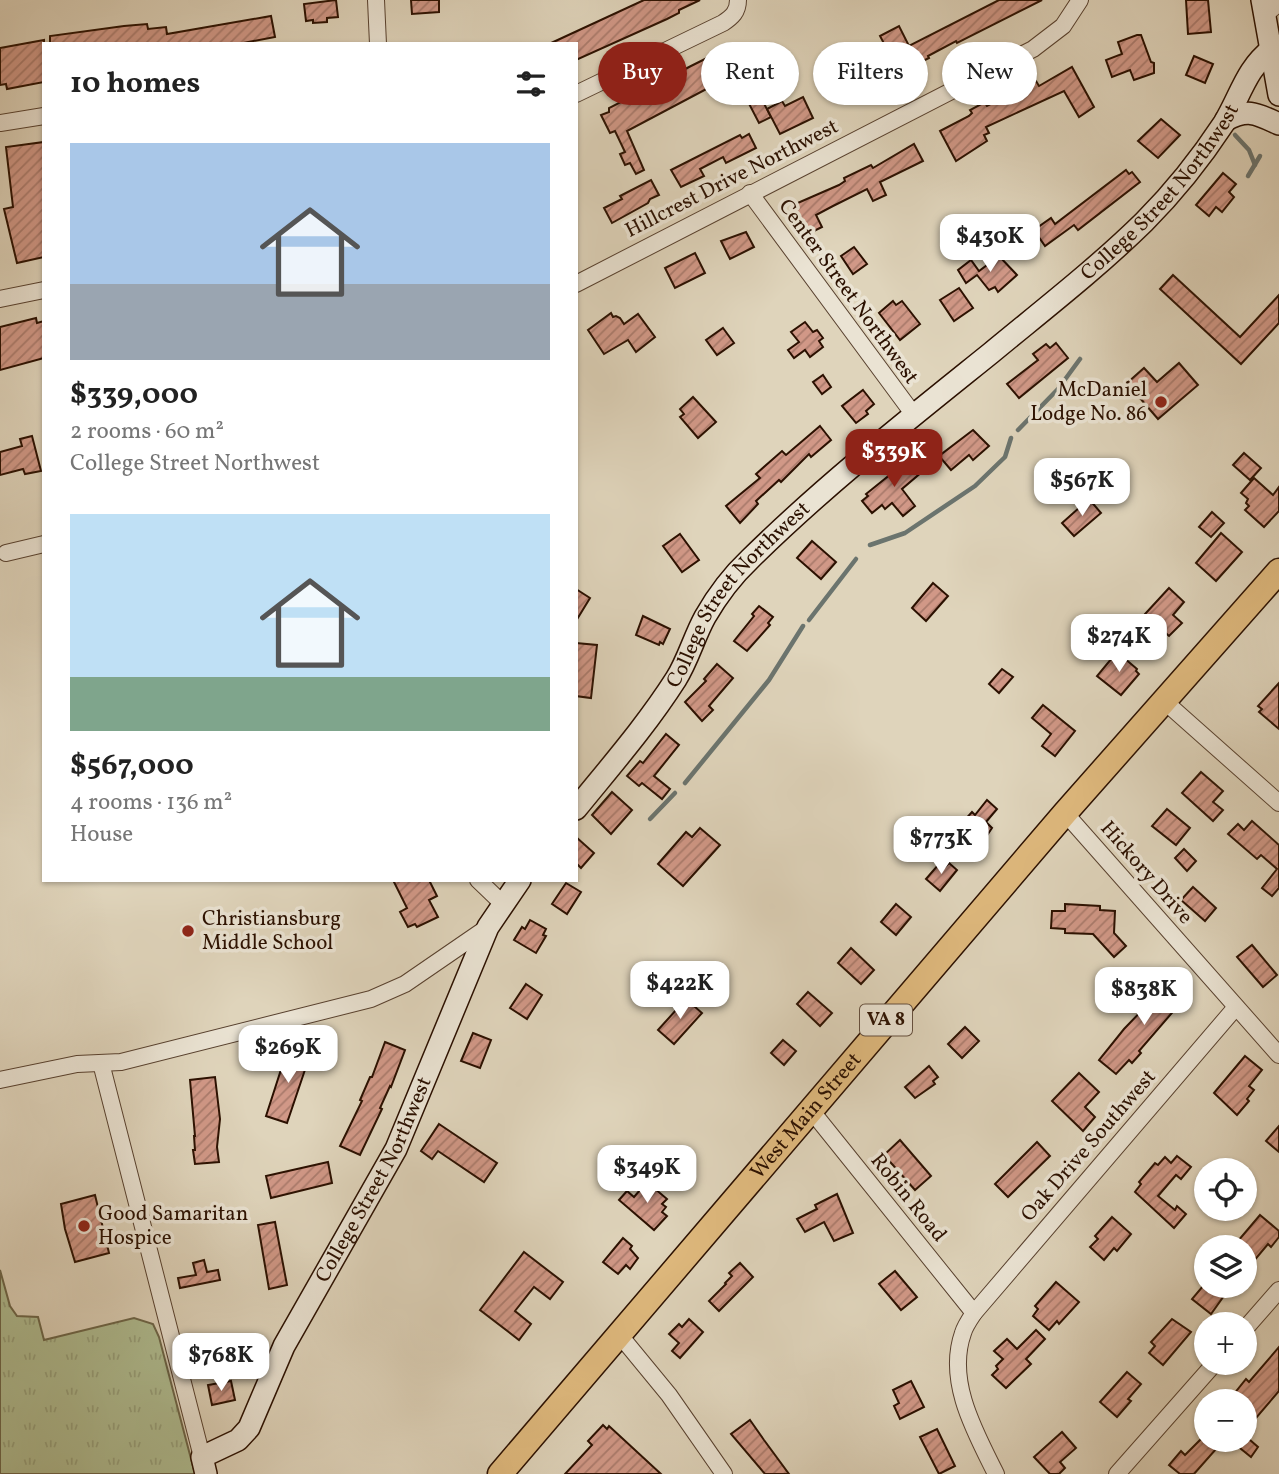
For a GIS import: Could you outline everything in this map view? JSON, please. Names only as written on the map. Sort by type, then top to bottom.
[{"type":"main road","name":"West Main Street","points":[[500,1474],[1065,813],[1279,572]]},
{"type":"street","points":[[376,0],[378,42]]},
{"type":"street","points":[[578,93],[723,23],[734,15],[738,0]]},
{"type":"street","name":"Hillcrest Drive Northwest","points":[[578,283],[1033,49],[1063,26],[1080,0]]},
{"type":"street","points":[[1269,6],[1279,95]]},
{"type":"street","name":"College Street Northwest","points":[[578,807],[653,714],[678,676],[704,618],[724,587],[758,551],[914,415],[1089,272],[1144,221],[1191,168],[1226,120],[1259,58],[1272,49]]},
{"type":"street","points":[[1226,120],[1237,114],[1251,113],[1279,124]]},
{"type":"street","points":[[0,123],[42,116]]},
{"type":"street","name":"Center Street Northwest","points":[[750,193],[914,415]]},
{"type":"street","points":[[0,299],[42,290]]},
{"type":"street","points":[[6,553],[42,544]]},
{"type":"street","points":[[1163,700],[1279,803]]},
{"type":"street","name":"Hickory Drive","points":[[1065,813],[1279,1055]]},
{"type":"street","points":[[480,882],[503,904]]},
{"type":"street","name":"College Street Northwest","points":[[204,1465],[238,1440],[248,1428],[285,1346],[397,1149],[488,927],[519,882]]},
{"type":"street","points":[[0,1080],[77,1064],[121,1062],[371,999],[405,984],[488,927]]},
{"type":"street","name":"Oak Drive Southwest","points":[[996,1474],[964,1401],[958,1366],[963,1333],[974,1313],[1236,1007]]},
{"type":"street","points":[[101,1063],[204,1465]]},
{"type":"street","name":"Robin Road","points":[[810,1109],[974,1313]]},
{"type":"street","points":[[1257,1315],[1279,1290]]},
{"type":"street","points":[[618,1333],[669,1395],[724,1474]]},
{"type":"street","points":[[1117,1474],[1204,1375]]},
{"type":"green space","points":[[0,1270],[10,1306],[17,1316],[38,1317],[44,1340],[134,1318],[153,1324],[159,1337],[195,1474],[0,1474]]},
{"type":"building","points":[[336,0],[338,17],[327,18],[327,22],[306,21],[304,4]]},
{"type":"building","points":[[411,0],[439,0],[439,12],[412,14]]},
{"type":"building","points":[[644,0],[700,0],[667,19],[616,42],[598,42],[598,50],[578,59],[578,42],[553,42]]},
{"type":"building","points":[[999,0],[1042,0],[959,42],[942,42],[942,48],[928,56],[928,42],[917,42]]},
{"type":"building","points":[[1186,0],[1208,0],[1211,32],[1188,34]]},
{"type":"building","points":[[271,16],[275,37],[249,42],[50,42],[50,36],[147,24],[148,29],[166,27],[167,34]]},
{"type":"building","points":[[899,26],[907,42],[883,42],[880,36]]},
{"type":"building","points":[[1141,35],[1151,62],[1154,63],[1154,73],[1134,80],[1130,70],[1112,77],[1106,60],[1122,54],[1118,42]]},
{"type":"building","points":[[44,40],[42,82],[7,89],[6,84],[0,85],[0,48]]},
{"type":"building","points":[[1194,56],[1213,64],[1205,83],[1186,75]]},
{"type":"building","points":[[701,61],[701,92],[687,99],[687,68]]},
{"type":"building","points":[[1072,67],[1094,107],[1079,117],[1064,91],[1037,103],[1037,83],[1039,86]]},
{"type":"building","points":[[803,97],[813,118],[780,134],[767,109],[774,105],[799,105],[799,99]]},
{"type":"building","points":[[615,105],[676,105],[627,131],[644,170],[636,174],[630,163],[625,165],[620,154],[625,152],[615,131],[610,133],[601,115],[609,112],[609,108]]},
{"type":"building","points":[[750,105],[765,105],[771,117],[759,123]]},
{"type":"building","points":[[979,105],[1034,105],[986,127],[989,133],[984,135],[987,141],[956,161],[940,131],[969,116],[972,113],[970,110]]},
{"type":"building","points":[[1161,119],[1180,135],[1158,158],[1138,141]]},
{"type":"building","points":[[749,134],[756,148],[726,163],[723,157],[700,169],[704,176],[681,187],[671,170],[740,135],[742,138]]},
{"type":"building","points":[[42,142],[42,257],[17,263],[4,209],[13,207],[6,147]]},
{"type":"building","points":[[914,144],[923,161],[880,182],[886,195],[873,201],[867,189],[833,206],[816,215],[822,227],[808,234],[793,205],[839,185],[845,181],[844,178],[871,165],[873,168]]},
{"type":"building","points":[[1126,170],[1129,174],[1132,172],[1140,182],[1078,230],[1074,225],[1045,246],[1034,230],[1051,218],[1055,224]]},
{"type":"building","points":[[1223,173],[1236,184],[1229,192],[1234,197],[1222,212],[1216,207],[1209,216],[1196,205]]},
{"type":"building","points":[[651,180],[659,195],[612,223],[604,208],[622,199],[620,196]]},
{"type":"building","points":[[746,232],[754,247],[730,259],[721,241]]},
{"type":"building","points":[[854,247],[867,264],[853,274],[841,256]]},
{"type":"building","points":[[695,253],[705,273],[675,288],[665,268]]},
{"type":"building","points":[[999,256],[1017,275],[998,292],[995,287],[989,290],[977,275],[966,283],[958,270],[971,260],[979,271]]},
{"type":"building","points":[[1173,275],[1240,337],[1279,295],[1279,323],[1241,364],[1160,289]]},
{"type":"building","points":[[959,288],[973,308],[954,321],[940,300]]},
{"type":"building","points":[[893,301],[896,305],[902,301],[920,324],[900,340],[879,313]]},
{"type":"building","points":[[611,313],[624,324],[638,314],[655,337],[636,352],[628,340],[604,354],[588,330]]},
{"type":"building","points":[[36,318],[37,323],[42,322],[42,359],[0,370],[0,327]]},
{"type":"building","points":[[805,322],[813,332],[817,330],[823,338],[819,341],[823,347],[810,357],[805,350],[794,358],[788,350],[799,342],[791,332]]},
{"type":"building","points":[[723,328],[734,343],[717,355],[706,340]]},
{"type":"building","points":[[1056,343],[1068,358],[1019,398],[1007,384],[1038,360],[1033,354],[1046,344],[1050,348]]},
{"type":"building","name":"McDaniel Lodge No. 86","points":[[1179,363],[1198,385],[1158,419],[1127,383],[1144,368],[1157,382]]},
{"type":"building","points":[[823,375],[831,387],[822,394],[813,382]]},
{"type":"building","points":[[863,390],[874,404],[866,411],[868,414],[856,423],[842,406]]},
{"type":"building","points":[[693,397],[716,422],[698,438],[680,417],[684,414],[680,409]]},
{"type":"building","points":[[820,426],[831,440],[811,457],[809,454],[781,482],[779,480],[756,501],[758,504],[740,523],[726,506],[760,478],[756,474],[782,451],[786,455]]},
{"type":"building","points":[[973,430],[989,446],[973,460],[969,455],[951,470],[939,456]]},
{"type":"building","points":[[32,436],[41,471],[25,474],[23,469],[0,475],[0,452],[22,446],[20,439]]},
{"type":"building","points":[[1244,453],[1261,468],[1250,480],[1233,465]]},
{"type":"building","points":[[912,457],[923,471],[902,489],[915,506],[903,516],[892,503],[885,509],[882,505],[872,513],[862,501],[868,496],[866,494]]},
{"type":"building","points":[[1254,478],[1273,495],[1279,487],[1279,511],[1264,527],[1245,510],[1249,506],[1246,503],[1248,499],[1241,493]]},
{"type":"building","points":[[1089,499],[1101,513],[1074,536],[1062,523]]},
{"type":"building","points":[[1212,512],[1224,523],[1211,537],[1199,527]]},
{"type":"building","points":[[1221,533],[1242,552],[1216,581],[1196,563]]},
{"type":"building","points":[[680,534],[699,560],[682,572],[663,546]]},
{"type":"building","points":[[812,541],[836,562],[821,579],[797,558]]},
{"type":"building","points":[[933,583],[948,596],[926,621],[912,608]]},
{"type":"building","points":[[1169,588],[1184,602],[1173,615],[1182,623],[1169,636],[1161,629],[1150,641],[1134,626]]},
{"type":"building","points":[[578,590],[590,598],[578,618]]},
{"type":"building","points":[[759,606],[773,617],[768,623],[770,625],[747,651],[734,641]]},
{"type":"building","points":[[643,616],[670,629],[663,644],[660,642],[659,645],[636,635]]},
{"type":"building","points":[[578,643],[597,645],[591,698],[578,696]]},
{"type":"building","points":[[1117,652],[1137,669],[1139,674],[1121,695],[1097,676]]},
{"type":"building","points":[[717,664],[733,678],[709,706],[713,710],[702,721],[685,702],[706,681],[704,679]]},
{"type":"building","points":[[1002,669],[1013,677],[999,693],[989,684]]},
{"type":"building","points":[[1279,683],[1279,729],[1259,712],[1262,709],[1258,706]]},
{"type":"building","points":[[1043,705],[1075,731],[1055,756],[1042,746],[1051,734],[1032,718]]},
{"type":"building","points":[[666,734],[679,745],[654,776],[670,789],[662,799],[642,783],[639,786],[627,776],[640,761],[643,763]]},
{"type":"building","points":[[1201,772],[1223,791],[1213,802],[1223,810],[1213,821],[1182,793]]},
{"type":"building","points":[[612,792],[632,810],[611,834],[592,815]]},
{"type":"building","points":[[987,800],[997,809],[986,822],[992,828],[980,846],[963,832],[959,836],[950,829],[958,818],[963,822],[972,812],[975,815]]},
{"type":"building","points":[[1167,809],[1190,828],[1176,845],[1152,826]]},
{"type":"building","points":[[1252,821],[1279,845],[1279,888],[1272,896],[1262,888],[1277,869],[1261,855],[1257,859],[1228,834],[1238,824],[1244,830]]},
{"type":"building","points":[[700,828],[720,845],[683,886],[658,864],[686,832],[692,837]]},
{"type":"building","points":[[578,839],[594,853],[581,868],[578,865]]},
{"type":"building","points":[[1184,849],[1196,861],[1187,871],[1175,858]]},
{"type":"building","points":[[949,863],[957,870],[940,891],[926,879],[939,864],[945,867]]},
{"type":"building","points":[[394,882],[430,882],[437,896],[429,900],[438,917],[417,927],[415,924],[408,927],[400,912],[407,908]]},
{"type":"building","points":[[566,883],[581,892],[567,914],[552,904]]},
{"type":"building","points":[[1193,887],[1216,908],[1205,921],[1181,900]]},
{"type":"building","points":[[896,904],[911,917],[896,935],[881,922]]},
{"type":"building","points":[[1065,904],[1100,906],[1100,910],[1115,911],[1114,933],[1126,946],[1114,957],[1093,934],[1065,933],[1065,929],[1051,928],[1052,911],[1065,911]]},
{"type":"building","points":[[530,920],[546,929],[543,935],[546,936],[536,953],[514,940]]},
{"type":"building","points":[[1252,945],[1277,975],[1263,987],[1237,957]]},
{"type":"building","points":[[851,948],[874,970],[861,984],[838,963]]},
{"type":"building","points":[[1173,978],[1190,992],[1139,1051],[1141,1053],[1132,1063],[1129,1060],[1116,1074],[1099,1060],[1124,1029]]},
{"type":"building","points":[[526,984],[542,995],[527,1019],[510,1008]]},
{"type":"building","points":[[808,992],[832,1013],[820,1026],[797,1004]]},
{"type":"building","points":[[686,999],[702,1013],[674,1044],[658,1030]]},
{"type":"building","points":[[965,1027],[979,1041],[962,1058],[948,1044]]},
{"type":"building","points":[[473,1033],[491,1040],[480,1068],[461,1061]]},
{"type":"building","points":[[783,1040],[796,1051],[784,1065],[771,1053]]},
{"type":"building","points":[[385,1042],[405,1050],[380,1108],[382,1109],[360,1155],[340,1146],[362,1101],[360,1100]]},
{"type":"building","points":[[288,1048],[310,1055],[287,1123],[266,1116]]},
{"type":"building","points":[[1245,1056],[1262,1070],[1249,1086],[1254,1090],[1247,1099],[1249,1101],[1237,1115],[1214,1093]]},
{"type":"building","points":[[929,1066],[938,1077],[933,1081],[935,1084],[915,1098],[905,1087]]},
{"type":"building","points":[[1079,1073],[1099,1092],[1085,1107],[1095,1117],[1083,1131],[1052,1101]]},
{"type":"building","points":[[215,1077],[220,1119],[217,1147],[219,1162],[195,1164],[190,1080]]},
{"type":"building","points":[[439,1124],[497,1163],[484,1182],[438,1151],[432,1159],[421,1151]]},
{"type":"building","points":[[1279,1126],[1279,1152],[1266,1141]]},
{"type":"building","points":[[900,1140],[931,1176],[915,1190],[884,1155]]},
{"type":"building","points":[[1037,1142],[1050,1156],[1008,1197],[995,1184]]},
{"type":"building","points":[[1177,1156],[1191,1167],[1181,1179],[1176,1175],[1158,1196],[1175,1210],[1177,1206],[1186,1214],[1174,1228],[1135,1192],[1141,1184],[1139,1182],[1155,1163],[1158,1165],[1165,1157],[1171,1163]]},
{"type":"building","points":[[328,1162],[332,1183],[271,1198],[266,1176]]},
{"type":"building","points":[[647,1182],[667,1199],[662,1204],[666,1207],[662,1212],[667,1216],[654,1230],[619,1200],[627,1191],[634,1197]]},
{"type":"building","points":[[837,1194],[853,1233],[834,1241],[824,1222],[805,1232],[797,1219],[817,1209],[815,1205]]},
{"type":"building","name":"Good Samaritan Hospice","points":[[95,1195],[109,1253],[75,1262],[61,1204]]},
{"type":"building","points":[[1260,1215],[1279,1231],[1279,1237],[1271,1247],[1268,1244],[1257,1257],[1257,1235],[1243,1235]]},
{"type":"building","points":[[1112,1217],[1131,1234],[1117,1251],[1114,1248],[1104,1260],[1090,1247],[1098,1239],[1095,1236]]},
{"type":"building","points":[[275,1222],[287,1285],[269,1289],[258,1225]]},
{"type":"building","points":[[623,1238],[632,1246],[630,1249],[638,1258],[630,1269],[626,1265],[618,1274],[603,1262]]},
{"type":"building","points":[[524,1252],[563,1282],[550,1299],[534,1287],[515,1311],[531,1324],[519,1340],[480,1310]]},
{"type":"building","points":[[204,1260],[207,1272],[218,1270],[220,1280],[180,1288],[178,1278],[196,1275],[193,1263]]},
{"type":"building","points":[[740,1263],[753,1277],[719,1311],[709,1301],[726,1284],[732,1276],[729,1273]]},
{"type":"building","points":[[895,1271],[917,1297],[901,1310],[879,1284]]},
{"type":"building","points":[[1056,1282],[1079,1302],[1059,1324],[1057,1321],[1049,1330],[1033,1316],[1038,1309],[1035,1306]]},
{"type":"building","points":[[1194,1297],[1222,1298],[1212,1312],[1208,1312],[1192,1299]]},
{"type":"building","points":[[689,1319],[703,1332],[680,1358],[672,1351],[679,1343],[669,1334],[679,1324],[682,1327]]},
{"type":"building","points":[[1172,1319],[1191,1332],[1163,1365],[1149,1353],[1155,1346],[1151,1342]]},
{"type":"building","points":[[1036,1330],[1045,1339],[1026,1359],[1031,1364],[1006,1388],[992,1375],[1003,1359],[994,1351],[1007,1339],[1017,1349]]},
{"type":"building","points":[[1279,1347],[1279,1391],[1257,1417],[1257,1389],[1238,1389],[1246,1379],[1249,1382]]},
{"type":"building","points":[[1127,1372],[1141,1384],[1117,1417],[1100,1402]]},
{"type":"building","points":[[231,1381],[235,1400],[212,1405],[208,1385]]},
{"type":"building","points":[[911,1381],[924,1407],[900,1419],[894,1406],[899,1403],[893,1390]]},
{"type":"building","points":[[750,1420],[789,1474],[765,1474],[731,1434]]},
{"type":"building","points":[[603,1425],[607,1429],[609,1426],[661,1474],[565,1474],[592,1445],[588,1441]]},
{"type":"building","points":[[937,1429],[955,1466],[939,1474],[920,1437]]},
{"type":"building","points":[[1062,1432],[1076,1448],[1060,1462],[1065,1468],[1059,1474],[1050,1474],[1034,1457]]},
{"type":"building","points":[[1194,1446],[1194,1452],[1213,1452],[1194,1474],[1180,1474],[1169,1465],[1181,1451],[1185,1455]]},
{"type":"waterway","points":[[1235,135],[1249,150],[1255,165]]},
{"type":"waterway","points":[[1248,176],[1260,156]]},
{"type":"waterway","points":[[1018,430],[1058,389],[1080,359]]},
{"type":"waterway","points":[[870,545],[905,533],[975,486],[1005,457],[1011,438]]},
{"type":"waterway","points":[[809,620],[856,559]]},
{"type":"waterway","points":[[685,783],[769,680],[803,626]]},
{"type":"waterway","points":[[650,819],[675,793]]},
{"type":"place","name":"McDaniel Lodge No. 86","points":[[1161,402]]},
{"type":"place","name":"Christiansburg Middle School","points":[[188,931]]},
{"type":"place","name":"Good Samaritan Hospice","points":[[84,1226]]}]
